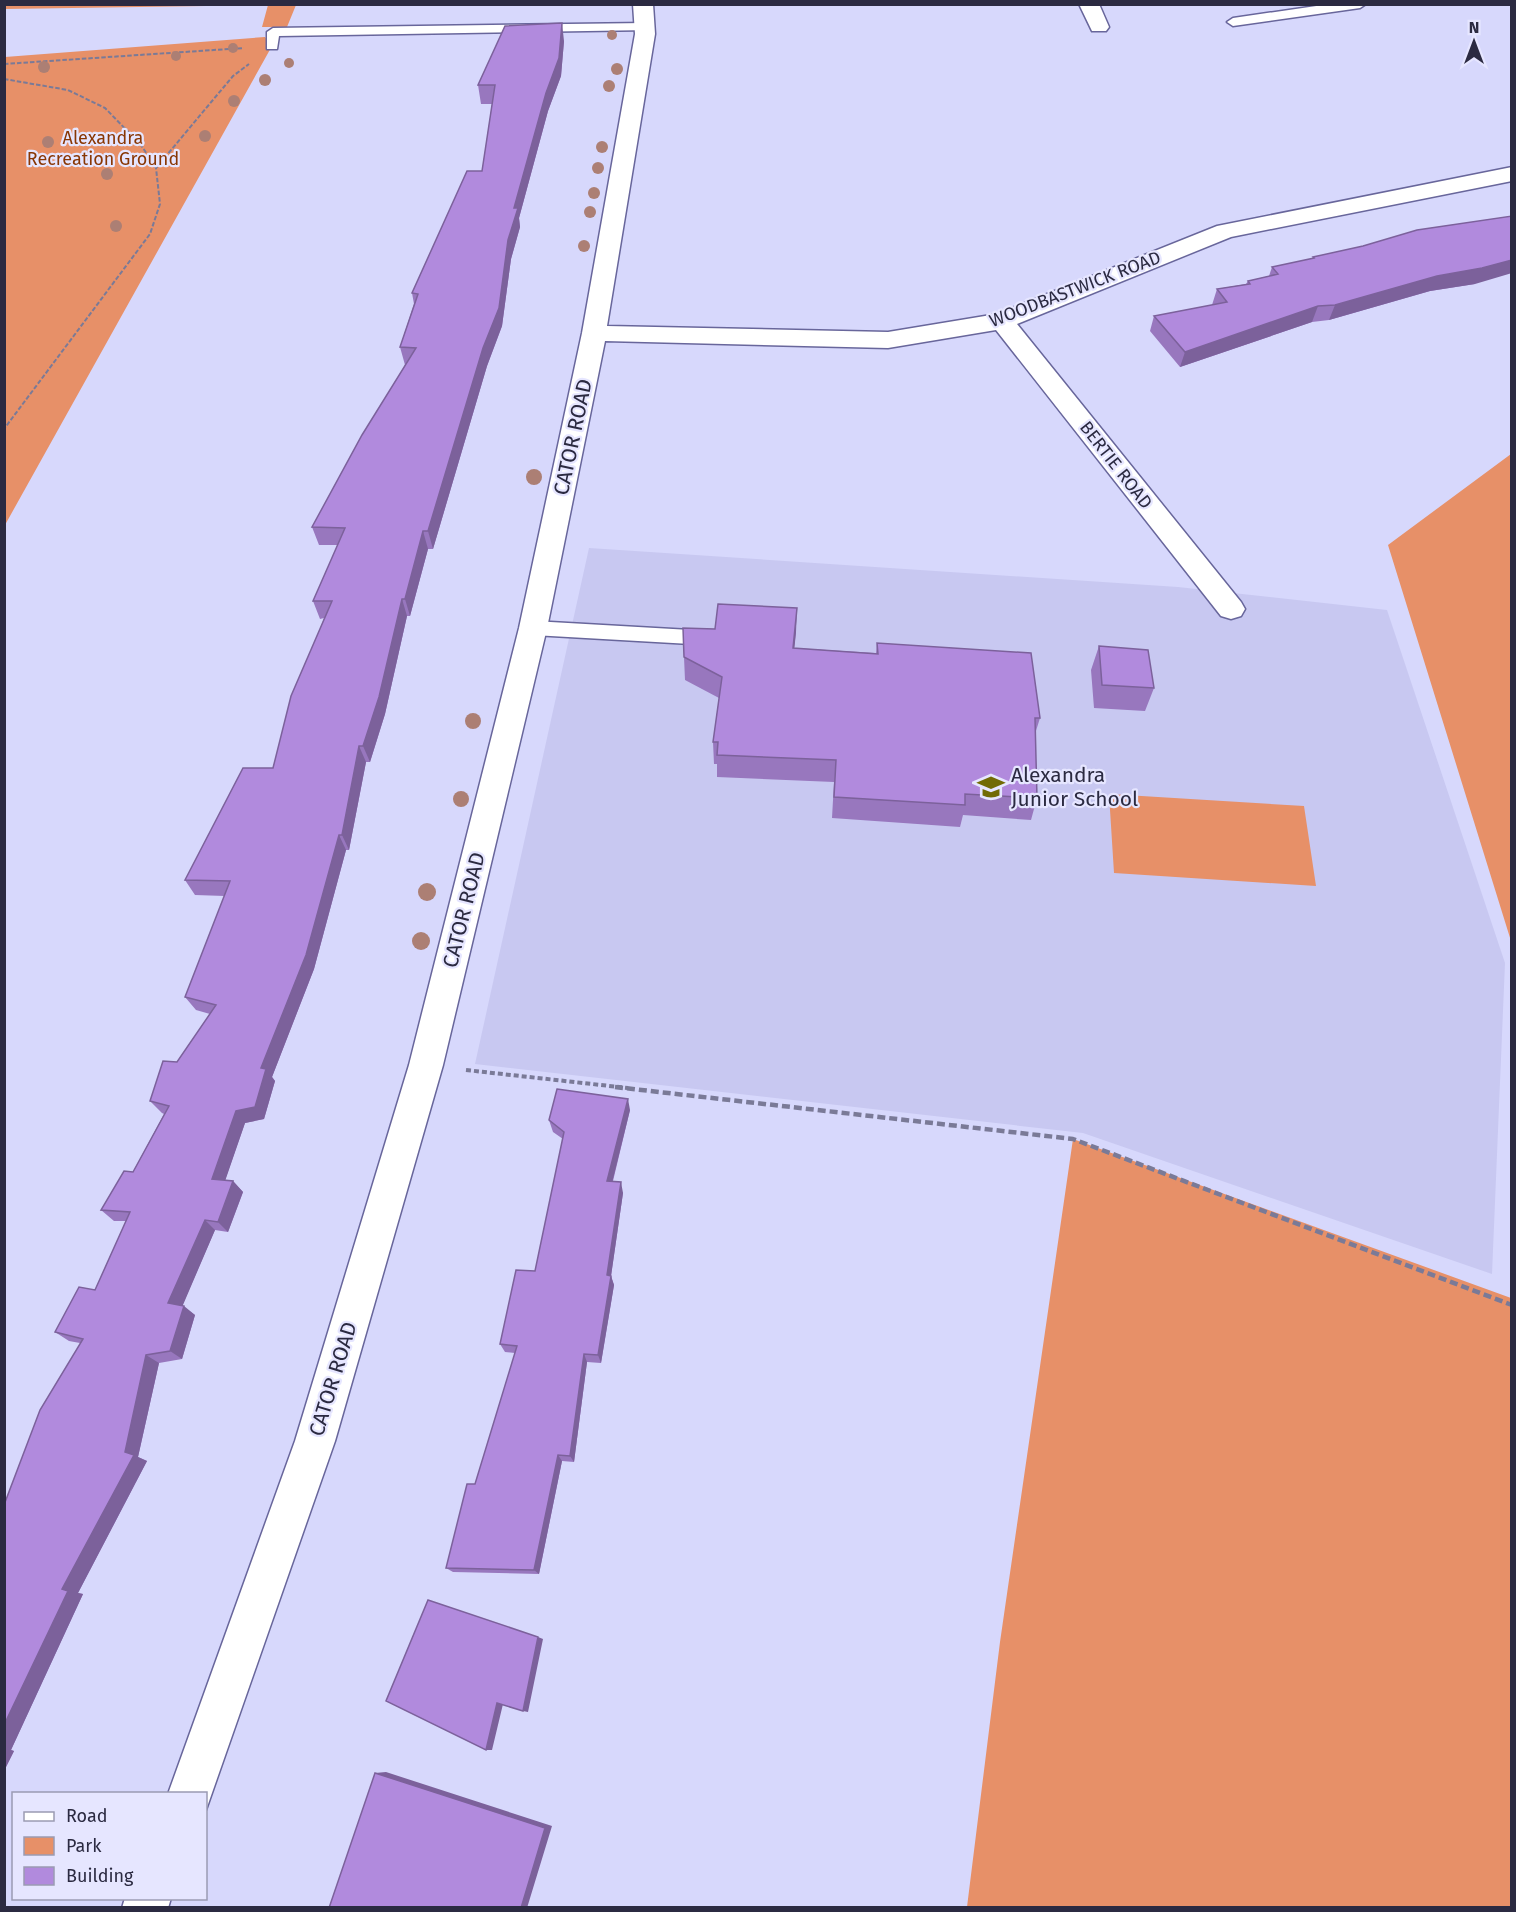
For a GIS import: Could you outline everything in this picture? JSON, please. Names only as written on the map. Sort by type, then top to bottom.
[{"type":"street","name":"CATOR ROAD","points":[[191,1792],[315,1441],[426,1065],[532,628],[594,333],[646,27],[643,4]]},
{"type":"street","points":[[1089,4],[1099,27]]},
{"type":"street","name":"WOODBASTWICK ROAD","points":[[594,333],[888,340],[1002,321],[1225,231],[1512,174]]},
{"type":"street","name":"BERTIE ROAD","points":[[1002,321],[1231,609]]},
{"type":"lane","points":[[1233,22],[1360,4]]},
{"type":"lane","points":[[272,46],[273,32],[646,27]]},
{"type":"lane","points":[[532,628],[708,638]]},
{"type":"path","points":[[4,64],[272,46]]},
{"type":"path","points":[[156,168],[233,76],[272,46]]},
{"type":"path","points":[[4,79],[68,90],[105,108],[141,145],[156,168],[160,204],[150,234],[4,429]]},
{"type":"path","points":[[466,1070],[1074,1139],[1512,1305]]},
{"type":"shaded area","name":"Alexandra Junior School","points":[[589,548],[1178,587],[1387,610],[1505,963],[1492,1274],[1083,1133],[475,1064]]},
{"type":"green space","points":[[5,4],[296,5],[287,27],[262,27],[268,5],[5,9]]},
{"type":"green space","name":"Alexandra Recreation Ground","points":[[265,37],[272,46],[5,525],[5,57]]},
{"type":"green space","points":[[1511,454],[1511,941],[1388,545]]},
{"type":"green space","points":[[1109,794],[1304,806],[1316,886],[1114,873]]},
{"type":"green space","points":[[1073,1139],[1511,1298],[1511,1907],[967,1907],[1000,1642]]},
{"type":"building","points":[[562,23],[559,58],[546,93],[514,208],[518,208],[508,240],[499,308],[483,348],[428,531],[423,531],[405,599],[402,599],[379,697],[363,746],[359,746],[342,835],[339,835],[306,955],[261,1068],[266,1069],[255,1107],[236,1111],[212,1179],[233,1181],[218,1222],[205,1220],[168,1303],[184,1306],[170,1351],[146,1355],[125,1452],[134,1455],[62,1589],[68,1591],[4,1725],[4,1505],[40,1410],[83,1339],[55,1332],[79,1287],[95,1290],[130,1212],[101,1210],[124,1171],[133,1172],[169,1106],[150,1101],[163,1061],[177,1062],[216,1005],[185,997],[230,881],[185,880],[243,768],[273,768],[291,696],[332,601],[313,601],[345,528],[312,527],[362,435],[416,348],[400,347],[418,294],[412,293],[467,171],[482,171],[495,85],[478,85],[505,26]]},
{"type":"building","points":[[1512,216],[1512,260],[1437,276],[1335,305],[1318,306],[1185,352],[1154,316],[1227,302],[1217,289],[1250,284],[1248,281],[1278,274],[1272,267],[1363,246],[1417,230]]},
{"type":"building","points":[[718,604],[797,608],[793,648],[878,654],[877,643],[1031,653],[1040,718],[1035,718],[1037,798],[965,794],[965,805],[834,797],[836,760],[717,755],[718,742],[713,742],[722,677],[684,657],[683,628],[715,629]]},
{"type":"building","points":[[1099,646],[1148,650],[1154,688],[1102,685]]},
{"type":"building","points":[[557,1089],[628,1099],[607,1181],[621,1182],[607,1275],[611,1276],[598,1355],[584,1354],[570,1456],[558,1455],[534,1570],[446,1568],[467,1484],[475,1484],[517,1346],[500,1344],[516,1270],[535,1271],[564,1132],[549,1120]]},
{"type":"building","points":[[428,1600],[538,1637],[523,1711],[497,1703],[486,1750],[386,1701]]},
{"type":"building","points":[[375,1773],[545,1828],[521,1908],[329,1908]]},
{"type":"place","name":"Alexandra Junior School","points":[[991,787]]}]
